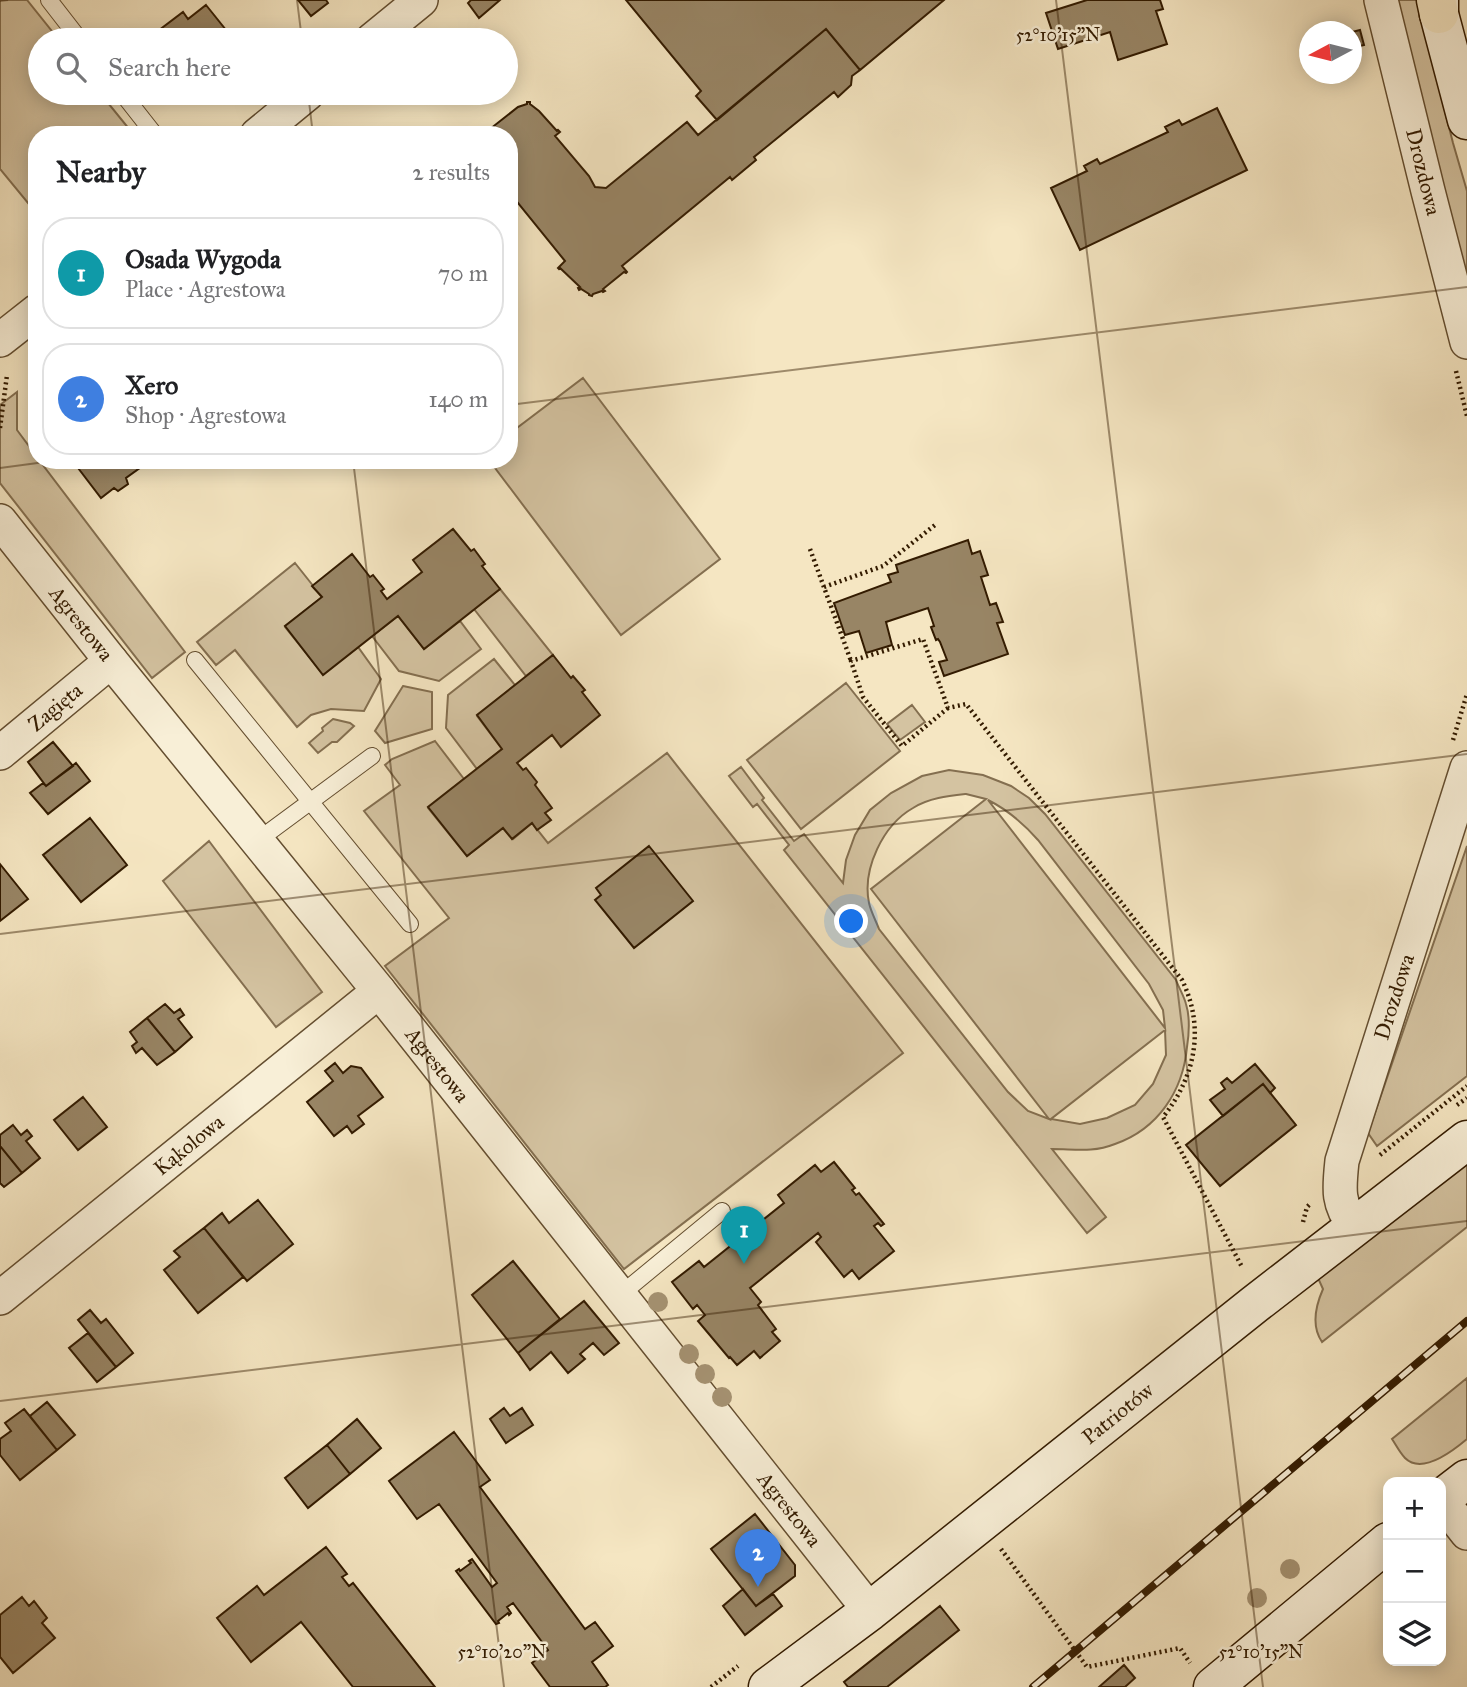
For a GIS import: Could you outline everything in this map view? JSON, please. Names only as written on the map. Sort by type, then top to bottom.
[{"type":"main road","points":[[1438,4],[1467,120]]},
{"type":"main road","name":"Patriotów","points":[[768,1687],[870,1611],[1467,1140]]},
{"type":"main road","points":[[1446,1496],[1467,1479]]},
{"type":"main road","points":[[1223,1676],[1383,1546]]},
{"type":"street","points":[[387,28],[421,0]]},
{"type":"street","name":"Drozdowa","points":[[1381,0],[1467,342]]},
{"type":"street","points":[[268,126],[293,105]]},
{"type":"street","points":[[0,340],[28,318]]},
{"type":"street","name":"Agrestowa","points":[[0,521],[379,991],[870,1611]]},
{"type":"street","name":"Zagięta","points":[[0,753],[111,661]]},
{"type":"street","name":"Drozdowa","points":[[1355,1227],[1345,1214],[1342,1203],[1342,1161],[1467,768]]},
{"type":"street","name":"Kąkolowa","points":[[0,1298],[379,991]]},
{"type":"street","points":[[1446,1506],[1467,1533]]},
{"type":"lane","points":[[49,0],[71,28]]},
{"type":"lane","points":[[131,105],[148,126]]},
{"type":"lane","points":[[195,660],[410,924]]},
{"type":"lane","points":[[257,841],[372,756]]},
{"type":"lane","points":[[620,1295],[722,1211]]},
{"type":"path","points":[[0,428],[7,375]]},
{"type":"path","points":[[824,587],[883,566],[935,525]]},
{"type":"path","points":[[810,550],[863,696],[902,746],[948,708],[966,704],[1182,979],[1194,1010],[1194,1047],[1191,1066],[1180,1091],[1163,1117],[1242,1267]]},
{"type":"path","points":[[851,661],[923,639],[948,708]]},
{"type":"path","points":[[1378,1156],[1467,1086]]},
{"type":"path","points":[[994,1540],[1087,1667],[1180,1648],[1223,1676]]},
{"type":"shaded area","points":[[0,0],[27,0],[49,28],[28,28],[28,105],[110,105],[127,126],[28,126],[28,203],[0,169]]},
{"type":"shaded area","points":[[1396,0],[1417,0],[1467,191],[1467,285]]},
{"type":"shaded area","points":[[583,378],[720,559],[621,635],[496,469],[518,469],[518,427]]},
{"type":"shaded area","points":[[17,392],[17,430],[28,445],[28,469],[46,469],[185,652],[152,678],[0,483],[0,405]]},
{"type":"shaded area","points":[[295,563],[322,597],[285,627],[323,674],[358,647],[381,679],[364,711],[331,709],[311,715],[297,727],[235,650],[216,665],[197,642]]},
{"type":"shaded area","points":[[500,589],[553,655],[526,676],[474,609]]},
{"type":"shaded area","points":[[398,616],[424,649],[460,621],[481,649],[439,681],[399,671],[372,636]]},
{"type":"shaded area","points":[[494,659],[515,685],[477,716],[502,749],[477,769],[446,728],[448,695]]},
{"type":"shaded area","points":[[846,683],[900,751],[801,829],[747,760]]},
{"type":"shaded area","points":[[403,686],[432,692],[432,729],[385,743],[375,731]]},
{"type":"shaded area","points":[[912,705],[925,722],[900,740],[887,724]]},
{"type":"shaded area","points":[[333,719],[354,726],[337,742],[332,742],[318,753],[309,743]]},
{"type":"shaded area","points":[[435,741],[464,779],[428,808],[467,856],[503,828],[513,839],[532,823],[548,843],[667,753],[903,1053],[624,1269],[385,966],[449,918],[364,811],[400,785],[385,765],[392,759]]},
{"type":"shaded area","points":[[741,767],[764,798],[762,800],[794,841],[804,834],[843,883],[846,860],[855,835],[870,810],[891,793],[922,776],[949,770],[983,775],[1011,786],[1029,798],[1045,814],[1176,980],[1187,1009],[1188,1037],[1180,1079],[1166,1106],[1144,1129],[1115,1144],[1091,1150],[1052,1149],[1106,1217],[1087,1233],[784,850],[789,845],[757,804],[753,807],[729,776]],"holes":[[[966,794],[986,799],[871,889],[1049,1119],[1028,1111],[1008,1092],[879,929],[870,906],[869,876],[872,862],[884,837],[902,816],[919,805],[939,798]],[[988,800],[1015,817],[1038,840],[1149,984],[1163,1010],[1165,1028]],[[1165,1030],[1166,1055],[1153,1084],[1135,1105],[1107,1118],[1080,1124],[1051,1119]]]},
{"type":"shaded area","points":[[209,841],[322,992],[276,1027],[163,881]]},
{"type":"shaded area","points":[[1467,846],[1467,1076],[1377,1146],[1368,1133]]},
{"type":"shaded area","points":[[1467,1163],[1467,1227],[1322,1342],[1316,1322],[1323,1289],[1318,1278]]},
{"type":"shaded area","points":[[1467,1378],[1467,1439],[1438,1459],[1420,1464],[1412,1463],[1405,1458],[1392,1439]]},
{"type":"building","points":[[298,0],[326,0],[328,3],[311,16]]},
{"type":"building","points":[[471,0],[500,0],[479,18],[468,3]]},
{"type":"building","points":[[626,0],[944,0],[860,70],[826,29],[717,120],[696,96],[701,91]]},
{"type":"building","points":[[1087,0],[1160,0],[1163,9],[1156,11],[1167,44],[1118,60],[1110,32],[1058,49],[1046,13]]},
{"type":"building","points":[[206,5],[224,28],[162,28],[183,12],[188,19]]},
{"type":"building","points":[[826,29],[860,70],[852,76],[851,85],[838,97],[834,92],[754,157],[756,160],[732,180],[730,177],[622,266],[627,272],[603,289],[605,291],[592,296],[579,290],[580,287],[558,268],[565,261],[518,203],[518,126],[494,126],[518,107],[530,102],[560,132],[555,136],[595,187],[606,188],[687,122],[698,135]]},
{"type":"building","points":[[1217,108],[1247,170],[1080,250],[1051,188],[1087,171],[1084,166],[1097,159],[1100,164],[1168,132],[1165,127],[1179,120],[1182,125]]},
{"type":"building","points":[[79,469],[138,469],[126,478],[128,484],[118,491],[114,488],[101,498]]},
{"type":"building","points":[[453,529],[471,551],[474,549],[485,564],[482,566],[500,589],[424,649],[398,616],[323,675],[285,626],[322,597],[312,586],[352,554],[370,577],[373,575],[384,589],[381,591],[387,599],[422,572],[413,560]]},
{"type":"building","points":[[968,540],[972,554],[980,551],[988,575],[981,577],[990,605],[996,603],[1003,622],[997,623],[1008,654],[944,676],[939,662],[947,660],[931,627],[934,626],[928,608],[886,622],[892,645],[866,653],[859,631],[845,635],[834,603],[891,582],[888,575],[898,572],[896,565]]},
{"type":"building","points":[[553,655],[571,678],[573,676],[585,690],[582,692],[600,715],[561,747],[552,735],[517,763],[523,770],[526,768],[537,782],[535,785],[552,808],[545,813],[551,820],[537,830],[532,823],[512,839],[503,828],[467,856],[428,807],[502,749],[477,715]]},
{"type":"building","points":[[53,742],[73,766],[46,786],[28,762]]},
{"type":"building","points":[[76,763],[90,781],[48,814],[30,793],[43,783],[46,786]]},
{"type":"building","points":[[90,818],[127,865],[81,902],[43,855]]},
{"type":"building","points":[[649,846],[693,901],[634,948],[595,900],[601,895],[596,888]]},
{"type":"building","points":[[0,864],[28,899],[0,921]]},
{"type":"building","points":[[165,1004],[174,1013],[180,1009],[184,1015],[178,1019],[192,1037],[175,1052],[147,1018]]},
{"type":"building","points":[[147,1018],[175,1052],[157,1065],[142,1048],[136,1053],[132,1046],[137,1042],[130,1032]]},
{"type":"building","points":[[335,1063],[343,1073],[351,1066],[361,1068],[383,1097],[358,1116],[364,1124],[352,1133],[347,1126],[334,1136],[307,1102],[333,1081],[325,1071]]},
{"type":"building","points":[[1255,1064],[1275,1088],[1270,1093],[1263,1084],[1223,1116],[1210,1100],[1225,1089],[1221,1083],[1227,1078],[1232,1083]]},
{"type":"building","points":[[1263,1084],[1296,1125],[1220,1186],[1186,1145]]},
{"type":"building","points":[[83,1097],[107,1127],[78,1150],[54,1120]]},
{"type":"building","points":[[13,1125],[21,1135],[27,1130],[32,1136],[26,1141],[40,1158],[22,1173],[0,1146],[0,1135]]},
{"type":"building","points":[[0,1146],[22,1173],[4,1187],[0,1183]]},
{"type":"building","points":[[834,1162],[855,1188],[852,1190],[856,1195],[859,1193],[884,1224],[881,1226],[878,1223],[874,1226],[894,1251],[859,1279],[852,1270],[844,1277],[816,1242],[821,1237],[818,1233],[750,1288],[761,1302],[758,1305],[776,1329],[772,1332],[780,1341],[760,1358],[754,1351],[737,1365],[698,1321],[705,1315],[697,1305],[693,1309],[672,1282],[699,1261],[704,1267],[784,1203],[778,1195],[815,1165],[821,1172]]},
{"type":"building","points":[[258,1200],[293,1244],[247,1281],[204,1228],[222,1213],[229,1223]]},
{"type":"building","points":[[204,1228],[243,1277],[198,1313],[164,1270],[180,1257],[174,1251]]},
{"type":"building","points":[[513,1261],[560,1319],[518,1353],[472,1295]]},
{"type":"building","points":[[584,1301],[619,1343],[604,1355],[593,1343],[580,1354],[585,1359],[568,1373],[551,1352],[530,1370],[518,1353]]},
{"type":"building","points":[[90,1310],[101,1323],[106,1319],[133,1353],[116,1367],[78,1320]]},
{"type":"building","points":[[88,1333],[116,1367],[97,1382],[69,1348]]},
{"type":"building","points":[[47,1402],[75,1435],[57,1450],[30,1416]]},
{"type":"building","points":[[504,1408],[510,1416],[522,1408],[533,1425],[506,1443],[490,1419]]},
{"type":"building","points":[[24,1409],[57,1450],[20,1480],[0,1455],[0,1439],[11,1431],[5,1423]]},
{"type":"building","points":[[357,1419],[381,1448],[350,1474],[327,1445]]},
{"type":"building","points":[[454,1432],[490,1480],[480,1487],[585,1629],[595,1622],[613,1646],[592,1662],[608,1685],[605,1687],[550,1687],[532,1663],[548,1650],[513,1603],[507,1607],[511,1613],[496,1624],[456,1571],[471,1563],[469,1561],[472,1559],[492,1587],[497,1583],[439,1504],[417,1519],[389,1481]]},
{"type":"building","points":[[327,1445],[350,1474],[308,1508],[285,1478]]},
{"type":"building","points":[[755,1514],[795,1565],[795,1576],[756,1606],[711,1549]]},
{"type":"building","points":[[326,1547],[347,1574],[342,1577],[349,1586],[353,1583],[435,1687],[353,1687],[301,1622],[251,1662],[217,1618],[257,1586],[264,1595]]},
{"type":"building","points":[[743,1589],[756,1606],[773,1594],[782,1606],[745,1635],[723,1606]]},
{"type":"building","points":[[22,1597],[29,1606],[34,1601],[47,1618],[42,1623],[55,1638],[13,1673],[0,1657],[0,1615]]},
{"type":"building","points":[[940,1606],[959,1630],[887,1687],[848,1687],[844,1682]]},
{"type":"building","points":[[1124,1665],[1135,1678],[1125,1687],[1099,1687]]},
{"type":"railway","points":[[1033,1687],[1467,1321]]},
{"type":"place","name":"Osada Wygoda","points":[[744,1264]]},
{"type":"place","name":"Xero","points":[[758,1587]]}]
